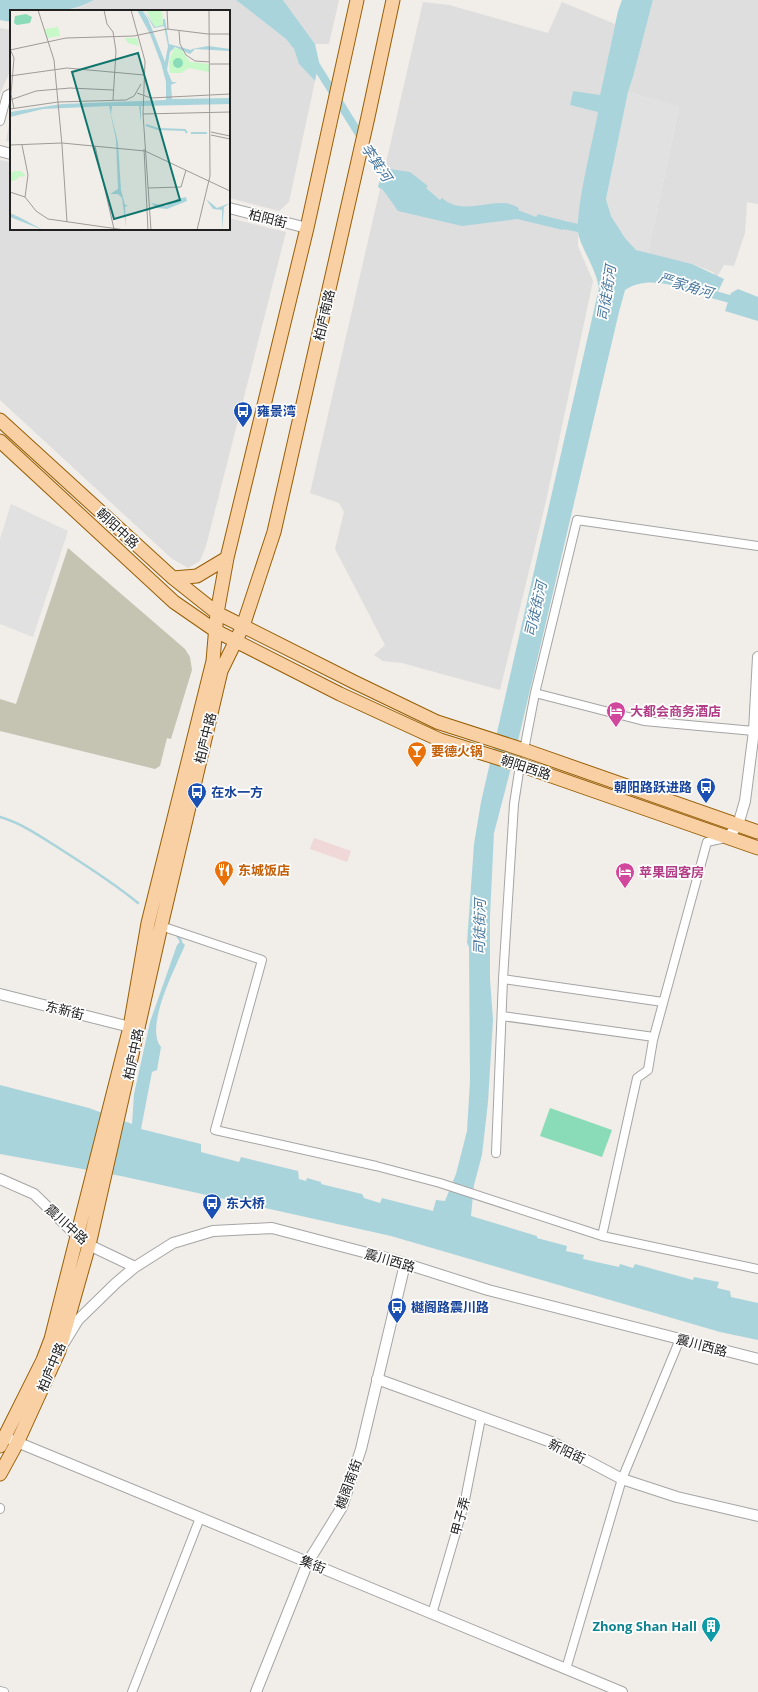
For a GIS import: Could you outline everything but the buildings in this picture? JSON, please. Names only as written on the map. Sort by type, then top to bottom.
[{"type":"main road","points":[[217,613],[227,558],[307,228],[357,0]]},
{"type":"main road","name":"柏庐南路","points":[[243,626],[274,532],[360,156],[393,0]]},
{"type":"main road","name":"朝阳中路","points":[[0,420],[173,578],[217,613],[243,626]]},
{"type":"main road","name":"朝阳中路","points":[[0,441],[174,602],[216,631],[235,641]]},
{"type":"main road","points":[[173,578],[197,576],[227,558]]},
{"type":"main road","name":"柏庐中路","points":[[0,1474],[17,1443],[59,1351],[89,1244],[97,1208],[148,923],[213,661],[217,613]]},
{"type":"main road","name":"柏庐中路","points":[[3,1441],[51,1339],[84,1205],[118,1093],[161,926],[221,671],[243,626]]},
{"type":"main road","name":"朝阳西路","points":[[243,626],[437,722],[521,749],[758,832]]},
{"type":"main road","name":"朝阳西路","points":[[235,641],[340,694],[440,740],[517,764],[758,848]]},
{"type":"street","points":[[0,121],[7,95],[10,94]]},
{"type":"street","points":[[0,151],[10,154]]},
{"type":"street","name":"柏阳街","points":[[230,208],[307,228]]},
{"type":"street","points":[[521,749],[577,520],[758,546]]},
{"type":"street","points":[[602,1236],[637,1078],[648,1070],[654,1036],[707,842],[728,837],[738,825],[745,801],[754,730],[758,657]]},
{"type":"street","points":[[535,693],[644,721],[754,730]]},
{"type":"street","points":[[496,1153],[503,979],[517,764]]},
{"type":"street","points":[[161,926],[262,960],[215,1130],[376,1166],[440,1183],[602,1236],[758,1268]]},
{"type":"street","points":[[503,979],[664,1002]]},
{"type":"street","name":"东新街","points":[[0,994],[130,1027]]},
{"type":"street","points":[[502,1016],[654,1036]]},
{"type":"street","name":"震川中路","points":[[0,1179],[34,1194],[77,1236],[89,1244],[135,1266]]},
{"type":"street","name":"震川西路","points":[[59,1351],[78,1320],[135,1266],[173,1243],[213,1231],[272,1228],[405,1264],[488,1290],[758,1359]]},
{"type":"street","name":"樾阁南街","points":[[256,1692],[308,1562],[342,1507],[361,1449],[405,1264]]},
{"type":"street","points":[[566,1669],[622,1479],[680,1339]]},
{"type":"street","name":"新阳街","points":[[377,1380],[554,1443],[622,1479],[677,1497],[758,1516]]},
{"type":"street","name":"甲子弄","points":[[432,1614],[464,1505],[481,1418]]},
{"type":"street","name":"集街","points":[[3,1441],[17,1443],[622,1692]]},
{"type":"street","points":[[132,1692],[200,1518]]},
{"type":"street","points":[[0,1691],[4,1692]]},
{"type":"shaded area","points":[[94,0],[236,0],[286,39],[294,49],[299,64],[315,81],[289,202],[279,211],[230,198],[230,10],[70,10],[83,6]]},
{"type":"shaded area","points":[[283,0],[339,0],[329,44],[315,44]]},
{"type":"shaded area","points":[[653,0],[758,0],[758,204],[747,202],[745,233],[734,266],[724,265],[717,277],[713,272],[692,264],[648,254],[679,107],[628,92]]},
{"type":"shaded area","name":"雍景湾","points":[[423,2],[449,5],[548,33],[562,2],[615,24],[600,96],[573,91],[570,105],[599,111],[578,218],[578,246],[593,281],[546,501],[500,690],[402,663],[383,661],[374,655],[385,645],[335,549],[344,512],[339,503],[310,493]]},
{"type":"shaded area","points":[[0,28],[10,30],[10,71],[0,94]]},
{"type":"shaded area","points":[[628,92],[679,107],[648,254],[636,250],[625,238],[611,216],[606,199]]},
{"type":"shaded area","points":[[10,119],[10,142],[6,141]]},
{"type":"shaded area","points":[[0,160],[10,162],[10,230],[230,230],[230,218],[286,232],[206,546],[200,561],[188,568],[171,558],[0,400]]},
{"type":"shaded area","points":[[11,504],[68,531],[33,637],[0,624],[0,539]]},
{"type":"shaded area","points":[[68,548],[185,649],[190,657],[192,670],[171,739],[167,738],[160,766],[155,769],[0,731],[0,699],[16,704]]},
{"type":"shaded area","points":[[314,838],[351,851],[347,862],[310,849]]},
{"type":"green space","points":[[550,1108],[612,1130],[602,1157],[540,1136]]},
{"type":"water","points":[[0,0],[94,0],[84,5],[64,10],[10,10],[10,22],[0,20]]},
{"type":"water","points":[[236,0],[283,0],[315,44],[319,62],[315,81],[299,64],[294,49],[286,39]]},
{"type":"water","name":"司徒街河","points":[[622,0],[653,0],[628,92],[606,199],[611,216],[625,238],[636,250],[692,264],[724,279],[715,298],[682,288],[658,283],[635,285],[625,290],[619,312],[518,741],[494,833],[490,916],[490,979],[493,1020],[488,1102],[482,1155],[474,1185],[471,1216],[537,1236],[537,1238],[567,1246],[566,1251],[584,1255],[583,1259],[619,1267],[620,1264],[633,1268],[635,1264],[693,1280],[694,1277],[719,1282],[717,1288],[730,1291],[731,1297],[758,1303],[758,1340],[720,1332],[391,1236],[121,1176],[0,1154],[0,1085],[89,1108],[132,1124],[134,1094],[150,1022],[177,945],[181,941],[185,945],[163,997],[156,1026],[157,1038],[161,1047],[157,1070],[152,1072],[141,1129],[201,1144],[201,1152],[239,1162],[241,1157],[298,1171],[299,1179],[306,1181],[307,1178],[321,1182],[321,1184],[362,1194],[364,1198],[380,1203],[382,1198],[433,1211],[436,1200],[445,1201],[456,1174],[467,1131],[470,1081],[469,947],[467,943],[474,844],[481,802],[599,288],[595,274],[581,243],[578,227],[581,195],[598,112],[570,105],[573,91],[600,95],[618,11]]},
{"type":"water","points":[[383,168],[410,172],[428,186],[426,188],[440,200],[442,198],[449,203],[464,206],[504,203],[519,208],[518,210],[536,217],[538,214],[565,221],[563,230],[517,219],[462,226],[398,211],[383,190],[378,187]]},
{"type":"water","points":[[738,289],[758,297],[758,321],[725,311],[731,293]]},
{"type":"waterway","name":"李箕河","points":[[312,59],[388,180]]},
{"type":"waterway","name":"李箕河","points":[[554,223],[588,230]]},
{"type":"waterway","name":"严家角河","points":[[708,293],[758,307]]},
{"type":"waterway","points":[[0,817],[26,828],[42,837],[102,876],[138,903]]},
{"type":"waterway","points":[[178,937],[181,941],[180,944]]},
{"type":"place","name":"雍景湾","points":[[243,428]]},
{"type":"place","name":"大都会商务酒店","points":[[616,728]]},
{"type":"place","name":"要德火锅","points":[[417,768]]},
{"type":"place","name":"朝阳路跃进路","points":[[706,804]]},
{"type":"place","name":"在水一方","points":[[197,809]]},
{"type":"place","name":"东城饭店","points":[[224,887]]},
{"type":"place","name":"苹果园客房","points":[[625,889]]},
{"type":"place","name":"东大桥","points":[[212,1220]]},
{"type":"place","name":"樾阁路震川路","points":[[397,1324]]},
{"type":"place","name":"Zhong Shan Hall","points":[[711,1643]]}]
